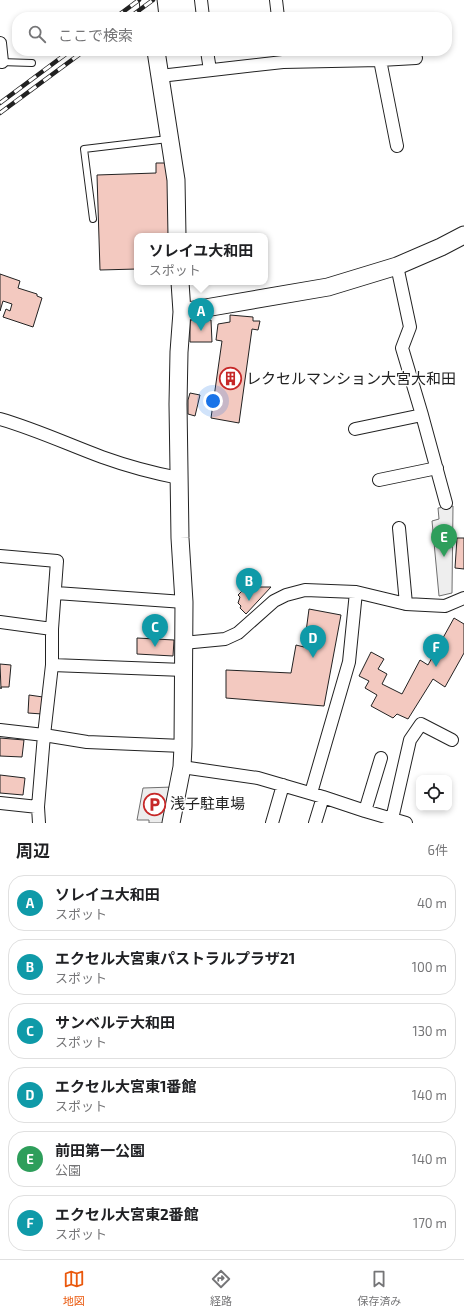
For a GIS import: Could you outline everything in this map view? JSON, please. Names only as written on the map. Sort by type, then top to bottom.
[{"type":"street","points":[[148,0],[149,12]]},
{"type":"street","points":[[201,0],[202,12]]},
{"type":"street","points":[[276,0],[277,12]]},
{"type":"street","points":[[0,43],[1,62]]},
{"type":"street","points":[[157,56],[176,180],[178,233]]},
{"type":"street","points":[[208,56],[210,70]]},
{"type":"street","points":[[160,76],[210,70],[283,56],[380,60],[416,58]]},
{"type":"street","points":[[380,60],[396,146]]},
{"type":"street","points":[[182,312],[328,287],[397,266],[464,236]]},
{"type":"street","points":[[397,266],[410,327],[402,348],[446,503]]},
{"type":"street","points":[[171,823],[182,767],[183,746],[184,602],[180,538],[179,478],[179,352],[182,312],[180,285]]},
{"type":"street","points":[[355,429],[422,416]]},
{"type":"street","points":[[0,419],[21,425],[102,456],[152,473],[179,478]]},
{"type":"street","points":[[379,480],[437,468]]},
{"type":"street","points":[[399,528],[406,604]]},
{"type":"street","points":[[0,556],[58,561],[52,629],[52,665],[38,807],[39,823]]},
{"type":"street","points":[[183,643],[225,640],[238,633],[274,601],[286,595],[306,590],[356,592],[406,604],[445,606],[464,598]]},
{"type":"street","points":[[311,793],[349,662],[356,592]]},
{"type":"street","points":[[56,593],[184,602]]},
{"type":"street","points":[[0,622],[52,629]]},
{"type":"street","points":[[52,665],[184,670]]},
{"type":"street","points":[[392,819],[410,740],[421,724],[452,740]]},
{"type":"street","points":[[0,730],[87,742],[183,746]]},
{"type":"street","points":[[364,811],[381,758]]},
{"type":"street","points":[[182,767],[258,778],[406,823]]},
{"type":"street","points":[[272,823],[283,785]]},
{"type":"street","points":[[315,823],[323,797]]},
{"type":"street","points":[[0,803],[38,807]]},
{"type":"lane","points":[[1,62],[32,63]]},
{"type":"lane","points":[[93,220],[84,149],[170,139]]},
{"type":"shaded area","points":[[453,506],[452,593],[439,596],[432,521],[439,519],[438,508]]},
{"type":"shaded area","name":"浅子駐車場","points":[[173,787],[166,823],[149,823],[149,820],[137,820],[143,788]]},
{"type":"building","points":[[156,163],[167,163],[169,233],[134,233],[134,269],[100,270],[97,175],[156,173]]},
{"type":"building","points":[[0,274],[20,281],[18,288],[37,294],[37,296],[42,298],[33,327],[3,317],[6,309],[10,311],[12,304],[3,301],[0,311]]},
{"type":"building","name":"レクセルマンション大宮大和田","points":[[230,315],[253,317],[253,321],[260,321],[258,330],[252,329],[239,423],[211,418],[222,341],[216,340],[218,324],[230,322]]},
{"type":"building","points":[[190,320],[211,320],[212,342],[190,342]]},
{"type":"building","points":[[190,393],[200,395],[195,416],[188,414],[188,400]]},
{"type":"building","points":[[457,538],[464,538],[464,569],[455,568]]},
{"type":"building","points":[[246,587],[250,591],[252,588],[256,591],[259,587],[271,587],[246,614],[240,608],[241,606],[238,603],[240,597],[238,595]]},
{"type":"building","points":[[309,609],[341,615],[324,706],[226,698],[226,670],[291,673],[296,645],[304,647]]},
{"type":"building","points":[[454,618],[464,624],[464,653],[445,687],[433,679],[408,719],[397,714],[393,718],[371,706],[377,695],[365,688],[369,681],[359,676],[371,652],[384,659],[378,669],[387,674],[382,684],[402,694],[420,660],[428,665]]},
{"type":"building","points":[[137,638],[174,640],[173,656],[137,654]]},
{"type":"building","points":[[0,664],[11,665],[9,687],[1,687],[1,689]]},
{"type":"building","points":[[29,695],[43,697],[42,714],[28,713]]},
{"type":"building","points":[[0,738],[24,740],[22,757],[0,756]]},
{"type":"building","points":[[0,775],[25,778],[23,795],[0,793]]},
{"type":"railway","points":[[123,12],[139,0]]},
{"type":"railway","points":[[137,12],[153,0]]},
{"type":"railway","points":[[0,103],[63,56]]},
{"type":"railway","points":[[0,113],[77,56]]},
{"type":"place","name":"ソレイユ大和田","points":[[201,331]]},
{"type":"place","name":"レクセルマンション大宮大和田","points":[[231,379]]},
{"type":"place","name":"前田第一公園","points":[[444,557]]},
{"type":"place","name":"エクセル大宮東パストラルプラザ21","points":[[249,601]]},
{"type":"place","name":"サンベルテ大和田","points":[[155,647]]},
{"type":"place","name":"エクセル大宮東1番館","points":[[313,658]]},
{"type":"place","name":"エクセル大宮東2番館","points":[[436,667]]},
{"type":"place","name":"浅子駐車場","points":[[155,804]]}]
